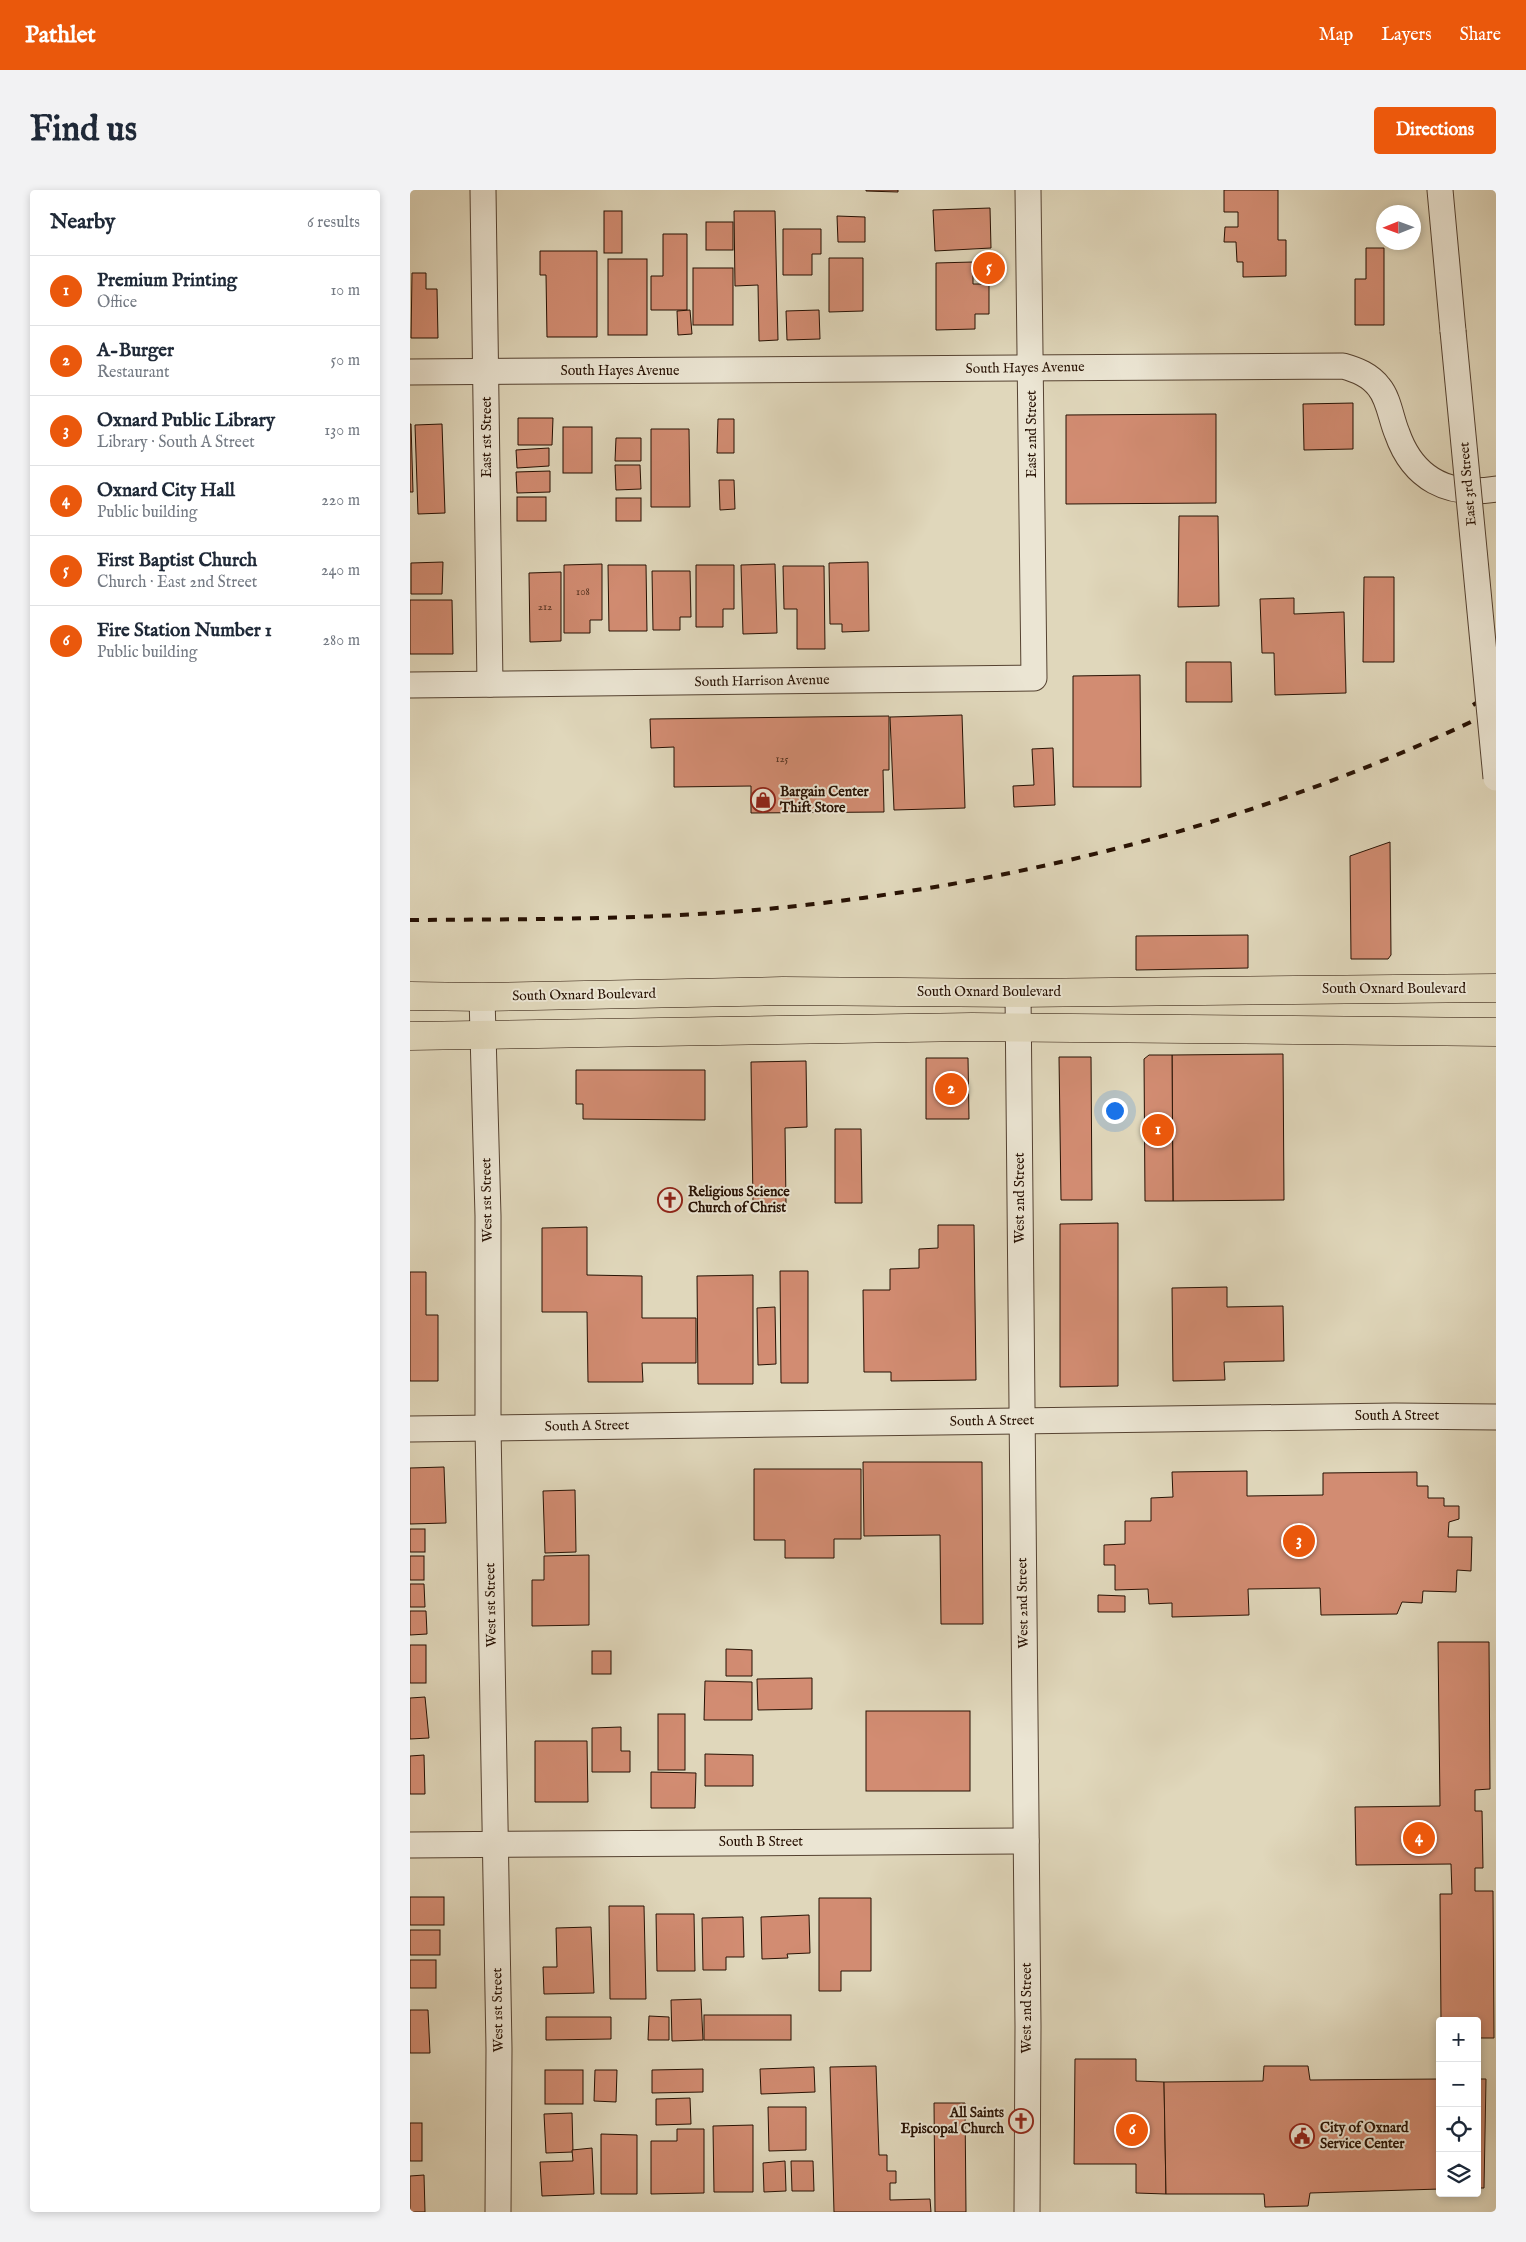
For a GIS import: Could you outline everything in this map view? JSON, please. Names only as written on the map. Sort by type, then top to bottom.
[{"type":"main road","name":"South Oxnard Boulevard","points":[[410,996],[482,997],[783,991],[1018,993],[1496,988]]},
{"type":"main road","points":[[410,1036],[1019,1028],[1496,1032]]},
{"type":"street","name":"East 1st Street","points":[[483,190],[490,684]]},
{"type":"street","name":"East 2nd Street","points":[[1028,190],[1034,678]]},
{"type":"street","name":"East 3rd Street","points":[[1440,190],[1496,778]]},
{"type":"street","name":"South Hayes Avenue","points":[[410,372],[1343,366],[1368,375],[1380,387],[1406,456],[1420,472],[1438,484],[1456,490],[1496,489]]},
{"type":"street","name":"South Harrison Avenue","points":[[410,685],[1034,678]]},
{"type":"street","name":"West 2nd Street","points":[[1018,993],[1026,1841],[1027,2212]]},
{"type":"street","name":"West 1st Street","points":[[482,997],[488,1216],[488,1427],[499,2049],[498,2212]]},
{"type":"street","name":"South A Street","points":[[410,1429],[1395,1416],[1496,1417]]},
{"type":"street","name":"South B Street","points":[[410,1845],[1026,1841]]},
{"type":"building","points":[[898,190],[898,192],[866,191]]},
{"type":"building","points":[[1224,190],[1278,190],[1278,240],[1286,240],[1286,276],[1243,277],[1243,262],[1237,262],[1236,242],[1224,242],[1225,227],[1238,227],[1238,212],[1224,212]]},
{"type":"building","points":[[990,208],[991,248],[935,251],[933,210]]},
{"type":"building","points":[[604,211],[622,211],[622,253],[604,253]]},
{"type":"building","points":[[734,211],[775,211],[778,340],[759,341],[758,285],[735,286]]},
{"type":"building","points":[[837,216],[865,217],[865,242],[838,242]]},
{"type":"building","points":[[706,222],[733,222],[733,250],[706,250]]},
{"type":"building","points":[[783,229],[821,229],[821,254],[812,254],[812,275],[783,275]]},
{"type":"building","points":[[663,234],[687,234],[687,310],[651,310],[651,276],[663,276]]},
{"type":"building","points":[[1366,248],[1384,250],[1384,325],[1355,325],[1355,279],[1366,279]]},
{"type":"building","points":[[540,251],[597,251],[597,337],[547,337],[546,275],[540,275]]},
{"type":"building","points":[[829,258],[863,258],[863,311],[829,312]]},
{"type":"building","points":[[608,259],[647,259],[647,335],[608,335]]},
{"type":"building","points":[[973,262],[973,284],[989,284],[989,314],[975,314],[975,329],[936,330],[936,263]]},
{"type":"building","points":[[693,268],[733,268],[733,325],[693,325]]},
{"type":"building","points":[[412,273],[426,273],[426,289],[437,289],[438,338],[411,338]]},
{"type":"building","points":[[690,310],[692,334],[678,335],[677,311]]},
{"type":"building","points":[[819,310],[820,339],[787,340],[786,311]]},
{"type":"building","points":[[1353,403],[1353,449],[1304,450],[1303,404]]},
{"type":"building","points":[[1216,414],[1216,503],[1066,504],[1066,415]]},
{"type":"building","points":[[518,418],[553,418],[552,445],[518,445]]},
{"type":"building","points":[[718,419],[734,419],[734,453],[717,453]]},
{"type":"building","points":[[411,424],[413,492],[410,492]]},
{"type":"building","points":[[442,424],[445,513],[418,514],[415,425]]},
{"type":"building","points":[[563,427],[592,427],[592,473],[563,473]]},
{"type":"building","points":[[651,429],[689,429],[690,507],[651,507]]},
{"type":"building","points":[[616,438],[641,438],[641,461],[615,461]]},
{"type":"building","points":[[549,448],[549,466],[517,468],[516,450]]},
{"type":"building","points":[[615,465],[640,465],[641,489],[616,490]]},
{"type":"building","points":[[550,471],[550,492],[517,493],[516,472]]},
{"type":"building","points":[[719,480],[734,480],[735,509],[720,510]]},
{"type":"building","points":[[517,497],[546,497],[546,521],[517,521]]},
{"type":"building","points":[[616,498],[641,498],[641,521],[616,521]]},
{"type":"building","points":[[1179,516],[1218,516],[1219,606],[1178,607]]},
{"type":"building","points":[[443,562],[442,594],[411,594],[411,563]]},
{"type":"building","points":[[868,562],[869,631],[842,632],[842,624],[830,624],[829,563]]},
{"type":"building","points":[[602,564],[602,620],[590,620],[590,633],[564,633],[564,565]]},
{"type":"building","points":[[775,564],[777,633],[743,634],[741,565]]},
{"type":"building","points":[[608,565],[646,565],[647,631],[609,631]]},
{"type":"building","points":[[696,565],[734,565],[734,609],[723,609],[723,627],[696,627]]},
{"type":"building","points":[[783,566],[824,566],[825,649],[797,649],[797,609],[784,609]]},
{"type":"building","points":[[652,571],[690,571],[691,617],[680,617],[680,630],[653,630]]},
{"type":"building","points":[[561,572],[561,641],[530,642],[529,573]]},
{"type":"building","points":[[1364,577],[1394,577],[1394,662],[1363,662]]},
{"type":"building","points":[[1294,598],[1294,614],[1344,612],[1346,693],[1275,695],[1274,653],[1262,653],[1260,599]]},
{"type":"building","points":[[410,600],[452,600],[453,654],[410,654]]},
{"type":"building","points":[[1186,662],[1231,662],[1232,702],[1186,702]]},
{"type":"building","points":[[1140,675],[1141,787],[1073,787],[1073,676]]},
{"type":"building","points":[[962,715],[965,808],[894,810],[890,717]]},
{"type":"building","points":[[889,716],[889,770],[883,770],[884,812],[751,813],[751,786],[674,787],[674,747],[651,748],[650,719]]},
{"type":"building","points":[[1053,748],[1055,805],[1014,807],[1013,786],[1034,785],[1032,749]]},
{"type":"building","points":[[1390,842],[1391,955],[1388,959],[1351,959],[1350,856]]},
{"type":"building","points":[[1248,935],[1248,968],[1136,970],[1136,936]]},
{"type":"building","points":[[1283,1054],[1284,1200],[1173,1201],[1172,1055]]},
{"type":"building","points":[[1149,1055],[1172,1055],[1173,1201],[1145,1201],[1144,1059]]},
{"type":"building","points":[[1059,1057],[1091,1057],[1092,1200],[1061,1200]]},
{"type":"building","points":[[926,1058],[968,1058],[969,1119],[926,1119]]},
{"type":"building","points":[[806,1061],[807,1127],[785,1128],[786,1204],[753,1204],[751,1062]]},
{"type":"building","points":[[576,1070],[705,1070],[705,1120],[583,1119],[583,1104],[576,1104]]},
{"type":"building","points":[[835,1129],[861,1129],[862,1203],[835,1203]]},
{"type":"building","points":[[1118,1223],[1118,1386],[1060,1387],[1060,1224]]},
{"type":"building","points":[[938,1225],[974,1225],[976,1380],[891,1381],[891,1372],[864,1372],[863,1290],[890,1290],[890,1269],[919,1268],[919,1249],[938,1248]]},
{"type":"building","points":[[587,1227],[587,1275],[642,1276],[642,1318],[696,1318],[696,1363],[642,1363],[643,1382],[588,1382],[587,1312],[542,1312],[542,1228]]},
{"type":"building","points":[[780,1271],[808,1271],[808,1383],[781,1383]]},
{"type":"building","points":[[410,1272],[426,1272],[426,1315],[438,1315],[438,1381],[410,1381]]},
{"type":"building","points":[[753,1275],[753,1384],[698,1384],[697,1276]]},
{"type":"building","points":[[1227,1287],[1227,1307],[1283,1306],[1284,1361],[1224,1362],[1225,1380],[1173,1381],[1172,1288]]},
{"type":"building","points":[[775,1307],[776,1364],[758,1365],[757,1308]]},
{"type":"building","points":[[863,1462],[982,1462],[983,1624],[941,1624],[940,1535],[864,1536]]},
{"type":"building","points":[[444,1467],[446,1523],[410,1524],[410,1468]]},
{"type":"building","points":[[754,1469],[861,1469],[861,1539],[834,1539],[834,1558],[785,1558],[785,1540],[754,1540]]},
{"type":"building","points":[[1247,1471],[1247,1496],[1323,1495],[1323,1473],[1417,1472],[1417,1486],[1428,1486],[1428,1498],[1444,1498],[1444,1506],[1459,1506],[1459,1519],[1449,1522],[1448,1537],[1472,1537],[1471,1571],[1457,1570],[1456,1592],[1423,1591],[1422,1603],[1402,1602],[1397,1614],[1321,1615],[1320,1588],[1248,1589],[1249,1615],[1172,1617],[1172,1603],[1149,1604],[1148,1589],[1115,1590],[1115,1565],[1104,1565],[1104,1545],[1125,1544],[1125,1521],[1151,1521],[1151,1498],[1173,1497],[1172,1472]]},
{"type":"building","points":[[575,1490],[576,1552],[545,1553],[543,1491]]},
{"type":"building","points":[[410,1529],[425,1529],[425,1552],[410,1552]]},
{"type":"building","points":[[589,1555],[589,1625],[532,1626],[532,1580],[544,1580],[544,1556]]},
{"type":"building","points":[[410,1556],[424,1556],[424,1580],[410,1580]]},
{"type":"building","points":[[410,1584],[424,1584],[425,1607],[410,1607]]},
{"type":"building","points":[[1098,1595],[1125,1596],[1125,1612],[1098,1612]]},
{"type":"building","points":[[410,1611],[426,1611],[427,1634],[410,1635]]},
{"type":"building","points":[[1438,1642],[1489,1642],[1490,1789],[1475,1790],[1475,1811],[1482,1811],[1483,1868],[1475,1868],[1475,1891],[1493,1891],[1494,2038],[1481,2038],[1481,2017],[1441,2017],[1440,1894],[1452,1894],[1451,1864],[1356,1865],[1355,1807],[1440,1806]]},
{"type":"building","points":[[410,1645],[426,1645],[426,1683],[410,1683]]},
{"type":"building","points":[[726,1649],[752,1650],[752,1676],[726,1676]]},
{"type":"building","points":[[592,1651],[611,1651],[611,1674],[592,1674]]},
{"type":"building","points":[[812,1678],[812,1709],[758,1710],[757,1679]]},
{"type":"building","points":[[705,1681],[752,1682],[752,1720],[704,1720]]},
{"type":"building","points":[[425,1697],[429,1738],[410,1739],[410,1698]]},
{"type":"building","points":[[866,1711],[970,1711],[970,1791],[866,1791]]},
{"type":"building","points":[[658,1714],[685,1714],[685,1770],[658,1770]]},
{"type":"building","points":[[621,1727],[621,1751],[630,1751],[630,1772],[592,1772],[592,1728]]},
{"type":"building","points":[[535,1741],[587,1741],[588,1802],[535,1802]]},
{"type":"building","points":[[705,1754],[753,1755],[753,1786],[705,1786]]},
{"type":"building","points":[[424,1755],[425,1794],[410,1794],[410,1756]]},
{"type":"building","points":[[651,1772],[696,1773],[695,1808],[651,1808]]},
{"type":"building","points":[[410,1897],[444,1897],[444,1925],[410,1925]]},
{"type":"building","points":[[819,1898],[871,1898],[871,1971],[841,1971],[841,1991],[819,1991]]},
{"type":"building","points":[[609,1906],[644,1906],[646,1999],[610,1999]]},
{"type":"building","points":[[656,1914],[694,1914],[695,1971],[657,1971]]},
{"type":"building","points":[[809,1915],[810,1953],[787,1954],[788,1958],[762,1959],[761,1917]]},
{"type":"building","points":[[743,1917],[744,1957],[726,1957],[726,1970],[703,1970],[702,1918]]},
{"type":"building","points":[[591,1927],[594,1993],[544,1994],[543,1967],[557,1967],[556,1928]]},
{"type":"building","points":[[410,1930],[440,1930],[440,1955],[410,1955]]},
{"type":"building","points":[[410,1960],[436,1960],[436,1988],[410,1988]]},
{"type":"building","points":[[701,1999],[703,2040],[672,2041],[671,2000]]},
{"type":"building","points":[[410,2010],[428,2010],[430,2053],[410,2053]]},
{"type":"building","points":[[704,2015],[791,2015],[791,2040],[704,2040]]},
{"type":"building","points":[[649,2016],[669,2017],[669,2040],[648,2040]]},
{"type":"building","points":[[546,2017],[611,2017],[611,2039],[546,2040]]},
{"type":"building","points":[[1075,2059],[1136,2059],[1136,2081],[1164,2082],[1166,2194],[1136,2193],[1136,2164],[1074,2164]]},
{"type":"building","points":[[876,2066],[879,2155],[887,2155],[887,2171],[896,2171],[896,2183],[890,2183],[890,2200],[930,2199],[931,2212],[834,2212],[830,2067]]},
{"type":"building","name":"City of Oxnard Service Center","points":[[1264,2066],[1308,2066],[1310,2080],[1436,2079],[1436,2189],[1310,2193],[1308,2206],[1265,2207],[1264,2194],[1166,2194],[1164,2082],[1263,2081]]},
{"type":"building","points":[[814,2067],[815,2092],[761,2094],[760,2069]]},
{"type":"building","points":[[703,2069],[703,2092],[652,2093],[652,2070]]},
{"type":"building","points":[[545,2070],[583,2070],[583,2104],[545,2104]]},
{"type":"building","points":[[595,2070],[617,2070],[616,2102],[594,2101]]},
{"type":"building","points":[[1481,2079],[1486,2079],[1484,2188],[1481,2188]]},
{"type":"building","points":[[690,2098],[691,2124],[656,2125],[656,2099]]},
{"type":"building","points":[[934,2103],[965,2103],[966,2212],[935,2212]]},
{"type":"building","points":[[768,2107],[806,2107],[806,2150],[769,2151]]},
{"type":"building","points":[[572,2113],[573,2152],[546,2153],[544,2114]]},
{"type":"building","points":[[410,2123],[422,2123],[422,2161],[410,2161]]},
{"type":"building","points":[[753,2125],[753,2192],[714,2192],[713,2126]]},
{"type":"building","points":[[677,2129],[704,2129],[704,2193],[651,2194],[651,2141],[677,2141]]},
{"type":"building","points":[[601,2134],[637,2135],[637,2194],[601,2194]]},
{"type":"building","points":[[592,2148],[594,2194],[542,2196],[540,2162],[573,2161],[572,2150]]},
{"type":"building","points":[[785,2161],[786,2191],[764,2192],[763,2163]]},
{"type":"building","points":[[791,2161],[813,2161],[814,2191],[792,2191]]},
{"type":"building","points":[[424,2175],[425,2212],[410,2212],[410,2176]]},
{"type":"railway","points":[[1473,705],[1496,691]]},
{"type":"railway","points":[[410,920],[612,918],[713,913],[814,904],[990,877],[1077,858],[1163,836],[1248,810],[1332,780],[1415,747],[1496,710]]},
{"type":"place","name":"First Baptist Church","points":[[989,268]]},
{"type":"place","name":"Bargain Center Thift Store","points":[[763,800]]},
{"type":"place","name":"A-Burger","points":[[951,1089]]},
{"type":"place","name":"Premium Printing","points":[[1158,1130]]},
{"type":"place","name":"Religious Science Church of Christ","points":[[670,1200]]},
{"type":"place","name":"Oxnard Public Library","points":[[1299,1541]]},
{"type":"place","name":"Oxnard City Hall","points":[[1419,1838]]},
{"type":"place","name":"All Saints Episcopal Church","points":[[1021,2121]]},
{"type":"place","name":"Fire Station Number 1","points":[[1132,2130]]},
{"type":"place","name":"City of Oxnard Service Center","points":[[1302,2136]]}]
